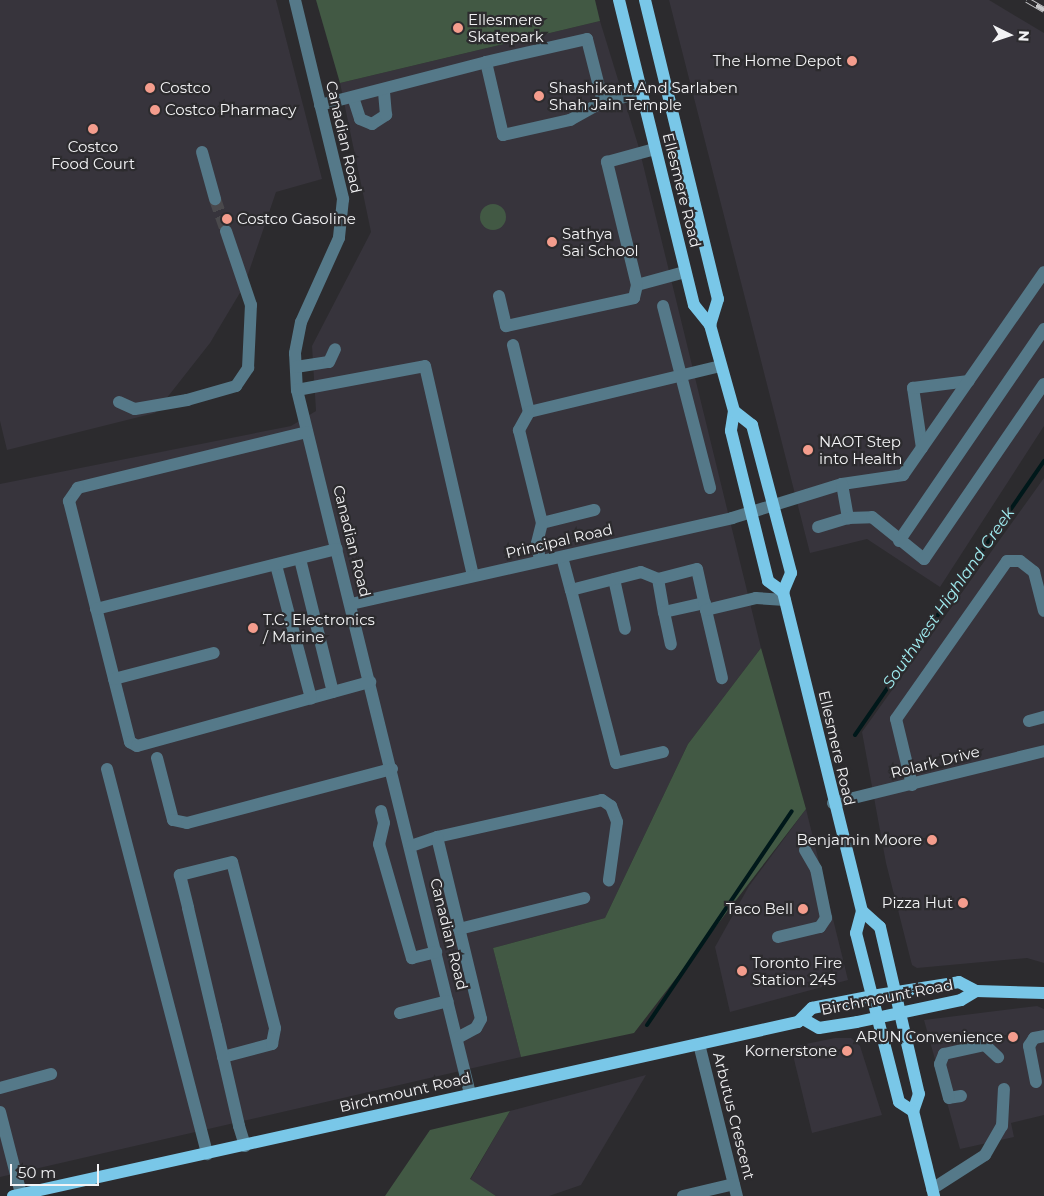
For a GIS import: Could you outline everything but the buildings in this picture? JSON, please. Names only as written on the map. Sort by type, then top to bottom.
[{"type":"main road","name":"Ellesmere Road","points":[[619,0],[694,305],[710,325],[734,411],[731,431],[768,581],[784,596]]},
{"type":"main road","name":"Ellesmere Road","points":[[645,0],[666,94],[718,298],[710,325]]},
{"type":"main road","points":[[643,96],[666,94]]},
{"type":"main road","name":"Ellesmere Road","points":[[734,411],[752,425],[791,574],[784,596],[833,803],[862,911],[856,933],[899,1102],[913,1111]]},
{"type":"main road","name":"Ellesmere Road","points":[[862,911],[880,927],[918,1094],[913,1111],[933,1193]]},
{"type":"main road","name":"Birchmount Road","points":[[805,1020],[812,1008],[959,982],[976,991],[1044,993]]},
{"type":"main road","name":"Birchmount Road","points":[[17,1195],[245,1146],[805,1020],[819,1028],[961,1000],[976,991]]},
{"type":"street","name":"Canadian Road","points":[[295,0],[340,185],[343,219],[336,246],[301,322],[296,367],[297,390],[411,846],[470,1094]]},
{"type":"street","points":[[320,105],[384,90],[486,62],[587,39],[603,102]]},
{"type":"street","points":[[486,62],[503,136],[570,120],[603,102],[643,96]]},
{"type":"street","points":[[353,97],[360,119],[372,124],[386,115],[384,90]]},
{"type":"street","points":[[499,296],[506,326],[634,298],[637,285],[607,162],[656,149]]},
{"type":"street","points":[[202,152],[215,199]]},
{"type":"street","points":[[120,402],[135,409],[187,400],[236,386],[248,368],[251,305],[226,231]]},
{"type":"street","points":[[637,285],[685,272]]},
{"type":"street","name":"Principal Road","points":[[350,604],[752,513],[842,484],[903,475],[1044,272]]},
{"type":"street","points":[[663,306],[710,488]]},
{"type":"street","points":[[899,541],[1044,329]]},
{"type":"street","points":[[513,345],[529,412],[519,430],[542,523],[537,543],[540,561]]},
{"type":"street","points":[[296,367],[329,362],[335,349]]},
{"type":"street","points":[[297,390],[425,366],[473,576]]},
{"type":"street","points":[[529,412],[721,366]]},
{"type":"street","points":[[922,448],[913,388],[969,380]]},
{"type":"street","points":[[818,527],[848,518],[872,517],[899,541],[924,559],[1044,384]]},
{"type":"street","points":[[308,432],[72,492],[69,501],[130,742],[137,746],[370,682]]},
{"type":"street","points":[[842,484],[848,518]]},
{"type":"street","points":[[542,523],[594,510]]},
{"type":"street","points":[[96,609],[337,549]]},
{"type":"street","points":[[562,557],[616,763],[663,752]]},
{"type":"street","points":[[300,559],[334,692]]},
{"type":"street","points":[[912,785],[896,719],[1007,561],[1020,561],[1034,572],[1044,611]]},
{"type":"street","points":[[276,565],[310,698]]},
{"type":"street","points":[[571,590],[641,572],[658,579],[698,569],[722,678]]},
{"type":"street","points":[[614,579],[626,629]]},
{"type":"street","points":[[658,579],[671,644]]},
{"type":"street","points":[[664,612],[756,598],[784,596]]},
{"type":"street","points":[[114,679],[214,653]]},
{"type":"street","points":[[1029,721],[1044,717]]},
{"type":"street","name":"Rolark Drive","points":[[833,803],[1044,752]]},
{"type":"street","points":[[157,758],[173,820],[187,823],[392,769]]},
{"type":"street","points":[[107,769],[207,1154]]},
{"type":"street","points":[[411,846],[437,837],[602,800],[611,806],[617,822],[609,880]]},
{"type":"street","points":[[381,811],[384,823],[378,844],[412,958],[436,952]]},
{"type":"street","points":[[437,837],[481,1019],[476,1028],[457,1038]]},
{"type":"street","points":[[778,937],[820,927],[826,918],[816,869],[805,850]]},
{"type":"street","points":[[223,1057],[272,1044],[275,1028],[232,862],[180,875],[223,1057],[245,1146]]},
{"type":"street","points":[[459,929],[584,898]]},
{"type":"street","points":[[400,1013],[448,1001]]},
{"type":"street","points":[[1036,1082],[1029,1046],[1034,1038],[1044,1036]]},
{"type":"street","name":"Arbutus Crescent","points":[[700,1044],[735,1190]]},
{"type":"street","points":[[960,1096],[949,1098],[940,1064],[944,1054],[985,1046],[998,1057]]},
{"type":"street","points":[[0,1088],[51,1074]]},
{"type":"street","points":[[933,1193],[985,1156],[1002,1126],[1004,1089]]},
{"type":"street","points":[[1,1119],[17,1195]]},
{"type":"street","points":[[683,1196],[735,1190]]},
{"type":"shaded area","points":[[0,0],[276,0],[322,179],[276,192],[244,286],[210,343],[155,413],[7,450],[0,421]]},
{"type":"shaded area","points":[[669,0],[989,0],[1044,33],[1044,426],[940,587],[867,539],[810,553]]},
{"type":"shaded area","points":[[600,21],[639,148],[761,648],[688,744],[605,918],[493,948],[521,1057],[0,1177],[0,484],[291,426],[316,411],[312,346],[371,232],[340,83]]},
{"type":"shaded area","points":[[1044,478],[1044,963],[1027,958],[917,968],[912,965],[886,863],[862,732]]},
{"type":"shaded area","points":[[806,809],[848,980],[730,1012],[715,947],[749,886]]},
{"type":"shaded area","points":[[1037,1006],[1044,1009],[1044,1115],[1011,1123],[1014,1137],[960,1149],[924,1020]]},
{"type":"shaded area","points":[[835,1038],[851,1038],[860,1046],[882,1115],[812,1133],[791,1047]]},
{"type":"shaded area","points":[[646,1075],[581,1185],[549,1196],[496,1196],[470,1180],[510,1111]]},
{"type":"green space","points":[[316,0],[595,0],[600,21],[340,83]]},
{"type":"green space","points":[[493,204],[502,208],[506,217],[502,226],[493,230],[484,226],[480,217],[484,208]]},
{"type":"green space","points":[[761,648],[806,809],[634,1033],[521,1057],[493,948],[605,918],[688,744]]},
{"type":"green space","points":[[510,1111],[470,1179],[496,1196],[385,1196],[430,1130]]},
{"type":"waterway","name":"Southwest Highland Creek","points":[[855,735],[1044,461]]},
{"type":"waterway","name":"Southwest Highland Creek","points":[[647,1025],[792,811]]},
{"type":"tunnel","points":[[215,199],[226,231]]},
{"type":"railway","points":[[1027,0],[1044,10]]},
{"type":"place","name":"Ellesmere Skatepark","points":[[458,28]]},
{"type":"place","name":"The Home Depot","points":[[852,61]]},
{"type":"place","name":"Costco","points":[[150,88]]},
{"type":"place","name":"Shashikant And Sarlaben Shah Jain Temple","points":[[539,96]]},
{"type":"place","name":"Costco Pharmacy","points":[[155,110]]},
{"type":"place","name":"Costco Food Court","points":[[93,129]]},
{"type":"place","name":"Costco Gasoline","points":[[227,219]]},
{"type":"place","name":"Sathya Sai School","points":[[552,242]]},
{"type":"place","name":"NAOT Step into Health","points":[[808,450]]},
{"type":"place","name":"T.C. Electronics / Marine","points":[[253,628]]},
{"type":"place","name":"Benjamin Moore","points":[[932,840]]},
{"type":"place","name":"Pizza Hut","points":[[963,903]]},
{"type":"place","name":"Taco Bell","points":[[803,909]]},
{"type":"place","name":"Toronto Fire Station 245","points":[[742,971]]},
{"type":"place","name":"ARUN Convenience","points":[[1013,1037]]},
{"type":"place","name":"Kornerstone","points":[[847,1051]]}]
